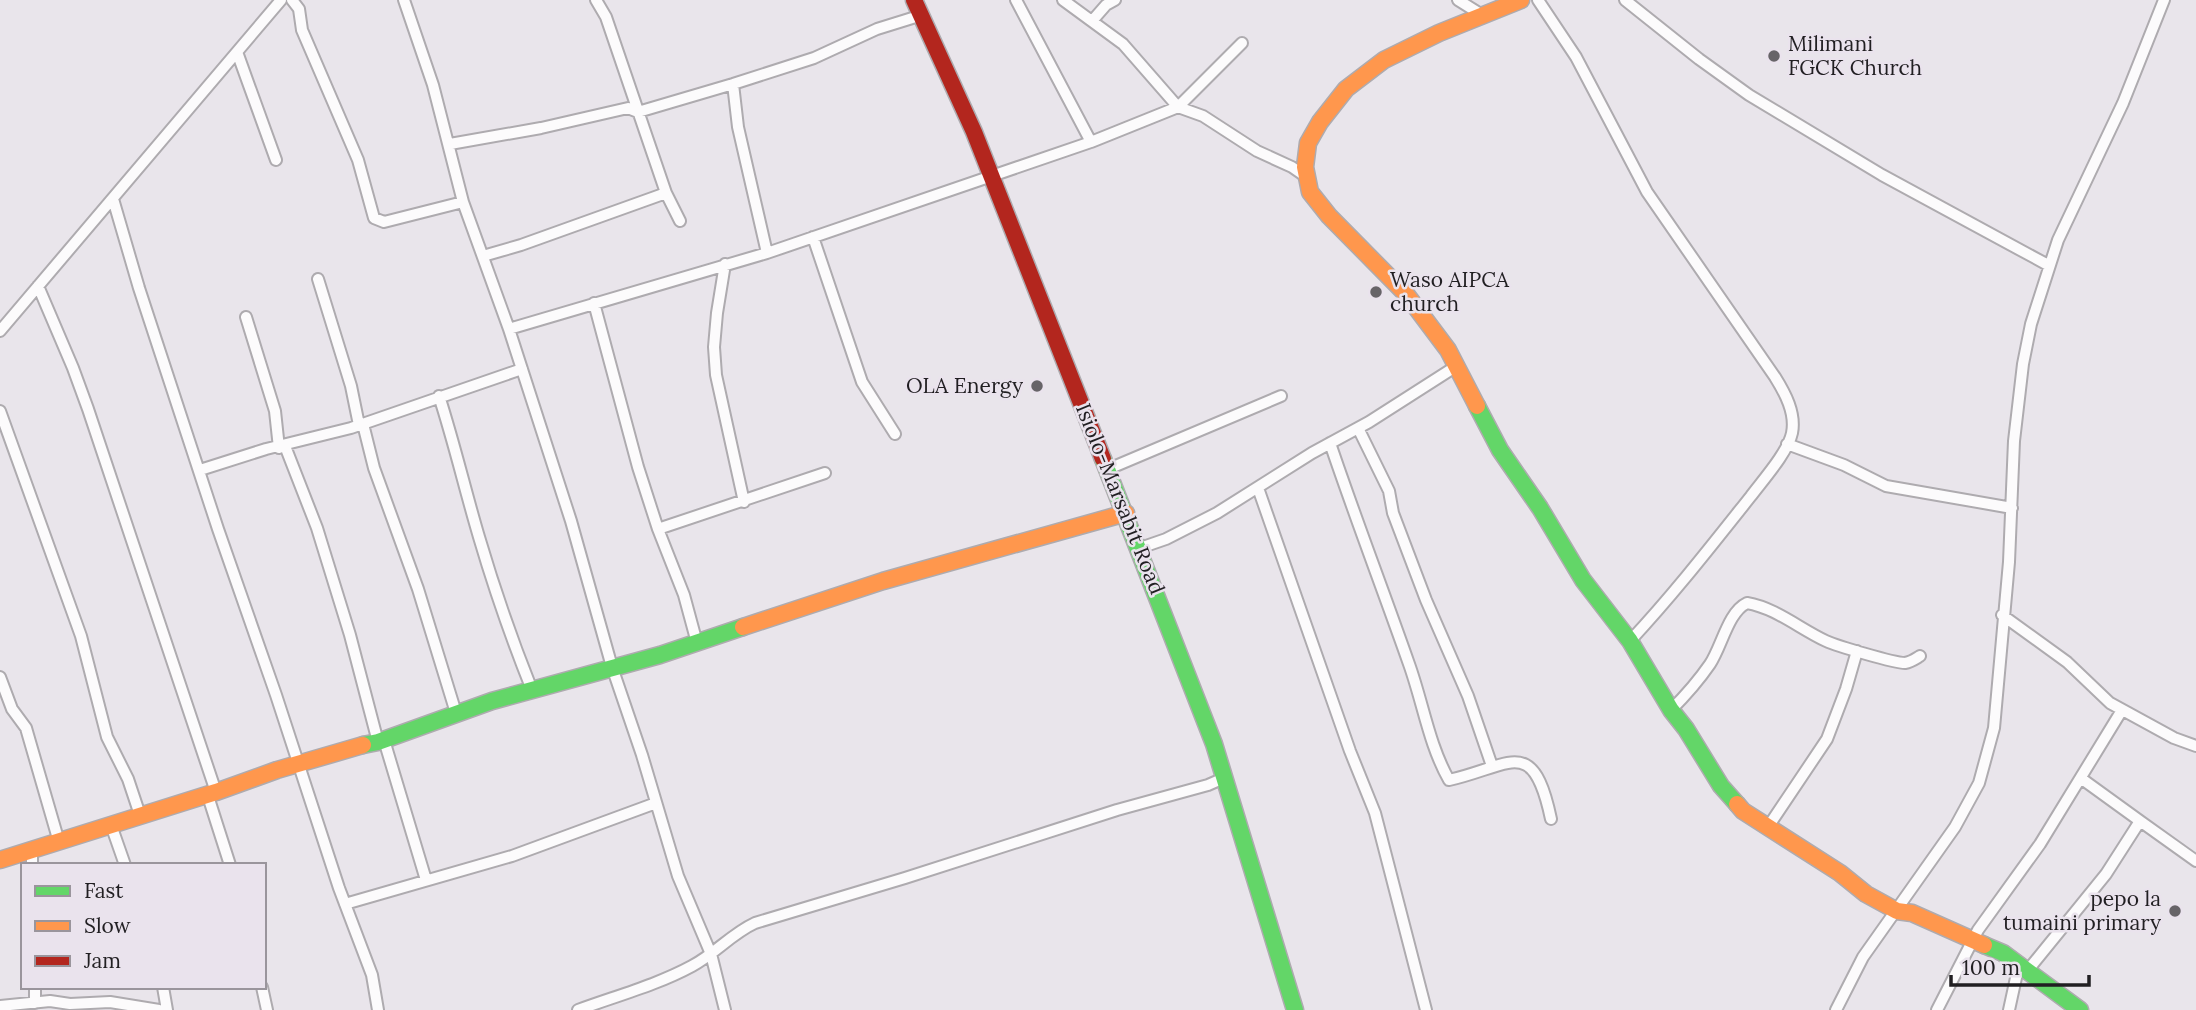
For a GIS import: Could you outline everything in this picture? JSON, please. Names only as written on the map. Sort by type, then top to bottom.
[{"type":"main road","name":"Isiolo-Marsabit Road","points":[[914,0],[974,132],[1099,446],[1106,470],[1140,548],[1214,744],[1295,1010]]},
{"type":"main road","points":[[1521,0],[1384,60],[1346,89],[1312,135],[1307,150],[1305,176],[1310,192],[1322,209],[1419,309],[1448,350],[1500,450],[1540,508],[1583,580],[1630,641],[1721,786],[1743,811],[1840,873],[1882,904],[1897,911],[1912,913],[2003,953],[2072,1007]]},
{"type":"main road","points":[[0,860],[32,858],[59,842],[140,815],[297,764],[381,741],[456,713],[660,655],[883,580],[1126,513]]},
{"type":"street","points":[[0,331],[281,0]]},
{"type":"street","points":[[292,0],[299,9],[302,30],[320,66],[358,160],[374,218],[384,222],[463,202]]},
{"type":"street","points":[[404,0],[450,144],[463,202],[509,329],[572,521],[612,667],[678,876],[711,954],[725,1010]]},
{"type":"street","points":[[596,0],[606,17],[666,193],[680,221]]},
{"type":"street","points":[[1016,0],[1090,142]]},
{"type":"street","points":[[1063,0],[1123,44],[1178,107],[1203,116],[1257,151],[1305,176]]},
{"type":"street","points":[[1092,21],[1103,8],[1115,0]]},
{"type":"street","points":[[1458,0],[1482,15]]},
{"type":"street","points":[[1538,0],[1576,57],[1647,192],[1782,388],[1793,416],[1793,427],[1787,444],[1720,536],[1630,641]]},
{"type":"street","points":[[1625,0],[1699,60],[1749,94],[1892,180],[2048,265]]},
{"type":"street","points":[[1836,1010],[1863,957],[1955,827],[1979,783],[1994,728],[2002,615],[2009,562],[2014,441],[2023,364],[2031,324],[2048,265],[2123,103],[2164,0]]},
{"type":"street","points":[[450,144],[541,128],[628,108],[638,112],[814,58],[877,29],[922,15]]},
{"type":"street","points":[[509,329],[767,253],[1090,142],[1178,107],[1242,43]]},
{"type":"street","points":[[237,52],[275,160]]},
{"type":"street","points":[[733,84],[736,114],[767,253]]},
{"type":"street","points":[[483,256],[666,193]]},
{"type":"street","points":[[113,198],[139,288],[297,764],[372,975],[378,1010]]},
{"type":"street","points":[[813,237],[862,382],[895,434]]},
{"type":"street","points":[[725,264],[715,336],[716,375],[744,502]]},
{"type":"street","points":[[318,279],[374,468],[418,589],[456,713]]},
{"type":"street","points":[[38,286],[74,368],[88,409],[212,793],[230,863]]},
{"type":"street","points":[[594,303],[658,529],[684,595],[697,643]]},
{"type":"street","points":[[246,317],[275,411],[282,447],[317,528],[426,880]]},
{"type":"street","points":[[1140,548],[1166,539],[1217,513],[1455,367]]},
{"type":"street","points":[[200,470],[266,449],[361,425],[522,369]]},
{"type":"street","points":[[439,396],[479,536],[531,690]]},
{"type":"street","points":[[1106,470],[1281,396]]},
{"type":"street","points":[[0,411],[81,636],[107,737],[128,779],[140,815]]},
{"type":"street","points":[[1358,428],[1389,491],[1393,513],[1426,600],[1468,696],[1492,766]]},
{"type":"street","points":[[1330,443],[1449,780],[1492,766],[1519,762],[1532,767],[1546,796],[1551,818]]},
{"type":"street","points":[[1787,444],[1844,465],[1886,486],[2012,508]]},
{"type":"street","points":[[658,529],[825,473]]},
{"type":"street","points":[[1258,488],[1350,751],[1375,813],[1426,1010]]},
{"type":"street","points":[[1671,710],[1710,664],[1732,619],[1744,604],[1761,607],[1829,642],[1857,651],[1904,663],[1920,656]]},
{"type":"street","points":[[2002,615],[2067,662],[2110,704],[2174,738],[2196,746]]},
{"type":"street","points":[[1768,827],[1827,739],[1857,651]]},
{"type":"street","points":[[0,677],[12,709],[26,728],[59,842]]},
{"type":"street","points":[[1937,1010],[1983,921],[2040,844],[2122,710]]},
{"type":"street","points":[[578,1010],[683,971],[711,954],[739,930],[755,923],[1224,778]]},
{"type":"street","points":[[2081,779],[2196,861]]},
{"type":"street","points":[[345,904],[512,856],[656,803]]},
{"type":"street","points":[[2009,1010],[2024,967],[2106,874],[2140,821]]},
{"type":"street","points":[[111,825],[124,863]]},
{"type":"street","points":[[35,989],[35,1003]]},
{"type":"street","points":[[163,989],[167,1010]]},
{"type":"street","points":[[262,989],[267,1010]]},
{"type":"street","points":[[0,1006],[50,1001],[71,1007],[110,1002],[159,1010]]},
{"type":"traffic: fast","points":[[1477,406],[1500,450],[1540,508],[1583,580],[1630,641],[1671,710],[1721,786],[1737,804]]},
{"type":"traffic: fast","points":[[1103,459],[1214,744],[1295,1010]]},
{"type":"traffic: fast","points":[[363,745],[492,701],[660,655],[743,627]]},
{"type":"traffic: fast","points":[[1984,945],[2003,953],[2080,1010]]},
{"type":"traffic: slow","points":[[1477,406],[1448,350],[1406,294],[1329,216],[1310,192],[1305,167],[1308,143],[1320,122],[1346,89],[1384,60],[1439,33],[1521,0]]},
{"type":"traffic: slow","points":[[743,627],[883,581],[1126,513]]},
{"type":"traffic: slow","points":[[0,860],[277,770],[363,745]]},
{"type":"traffic: slow","points":[[1737,804],[1743,811],[1840,873],[1866,894],[1897,911],[1912,913],[1984,945]]},
{"type":"traffic: jam","points":[[914,0],[974,132],[1103,459]]},
{"type":"place","name":"Milimani FGCK Church","points":[[1774,56]]},
{"type":"place","name":"Waso AIPCA church","points":[[1376,292]]},
{"type":"place","name":"OLA Energy","points":[[1037,386]]},
{"type":"place","name":"pepo la tumaini primary","points":[[2175,911]]}]
